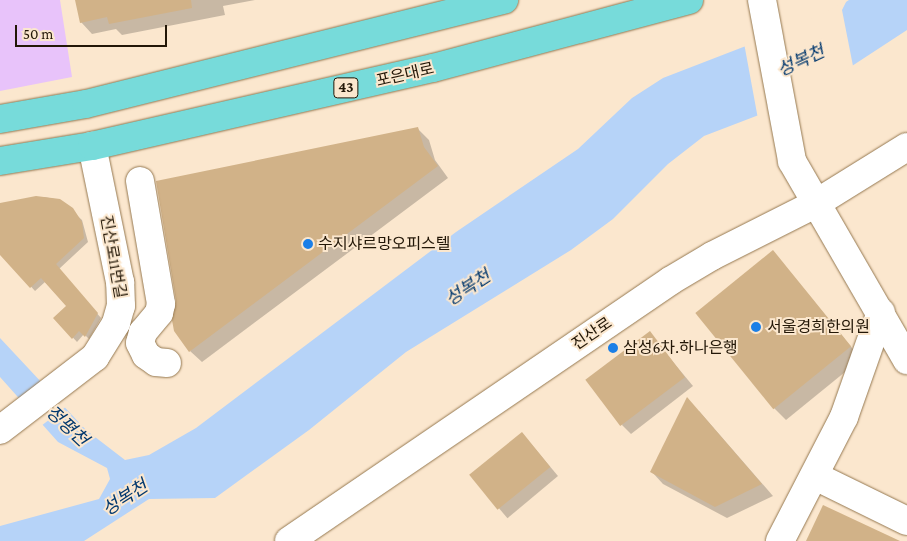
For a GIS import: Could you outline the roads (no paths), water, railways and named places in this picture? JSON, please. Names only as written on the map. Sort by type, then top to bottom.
[{"type":"main road","points":[[0,119],[86,104],[504,0]]},
{"type":"main road","name":"포은대로","points":[[0,161],[92,146],[433,68],[689,0]]},
{"type":"street","points":[[764,10],[792,161],[815,204],[881,312],[907,360]]},
{"type":"street","name":"진산로11번길","points":[[0,430],[69,379],[95,357],[116,323],[121,306],[114,258],[92,146]]},
{"type":"street","name":"진산로","points":[[290,540],[670,281],[712,256],[815,204],[907,147]]},
{"type":"street","points":[[140,182],[161,304],[159,313],[143,332],[140,343],[146,355],[156,362],[168,363]]},
{"type":"street","points":[[114,258],[153,251]]},
{"type":"street","points":[[780,541],[815,476],[844,416],[881,312]]},
{"type":"street","points":[[815,476],[907,521]]},
{"type":"water","points":[[849,0],[907,0],[907,30],[803,98],[704,136],[668,164],[613,219],[571,250],[406,352],[309,430],[215,498],[149,499],[84,541],[0,541],[0,526],[99,499],[110,479],[107,468],[58,442],[0,377],[0,338],[86,430],[125,460],[149,455],[196,428],[456,232],[578,149],[632,98],[663,78],[821,17]]},
{"type":"place","name":"수지샤르망오피스텔","points":[[308,244]]},
{"type":"place","name":"서울경희한의원","points":[[756,327]]},
{"type":"place","name":"삼성6차.하나은행","points":[[613,348]]},
{"type":"water label","name":"성복천","points":[[801,61]]},
{"type":"water label","name":"성복천","points":[[468,288]]},
{"type":"water label","name":"정평천","points":[[67,426]]},
{"type":"water label","name":"성복천","points":[[125,498]]}]
